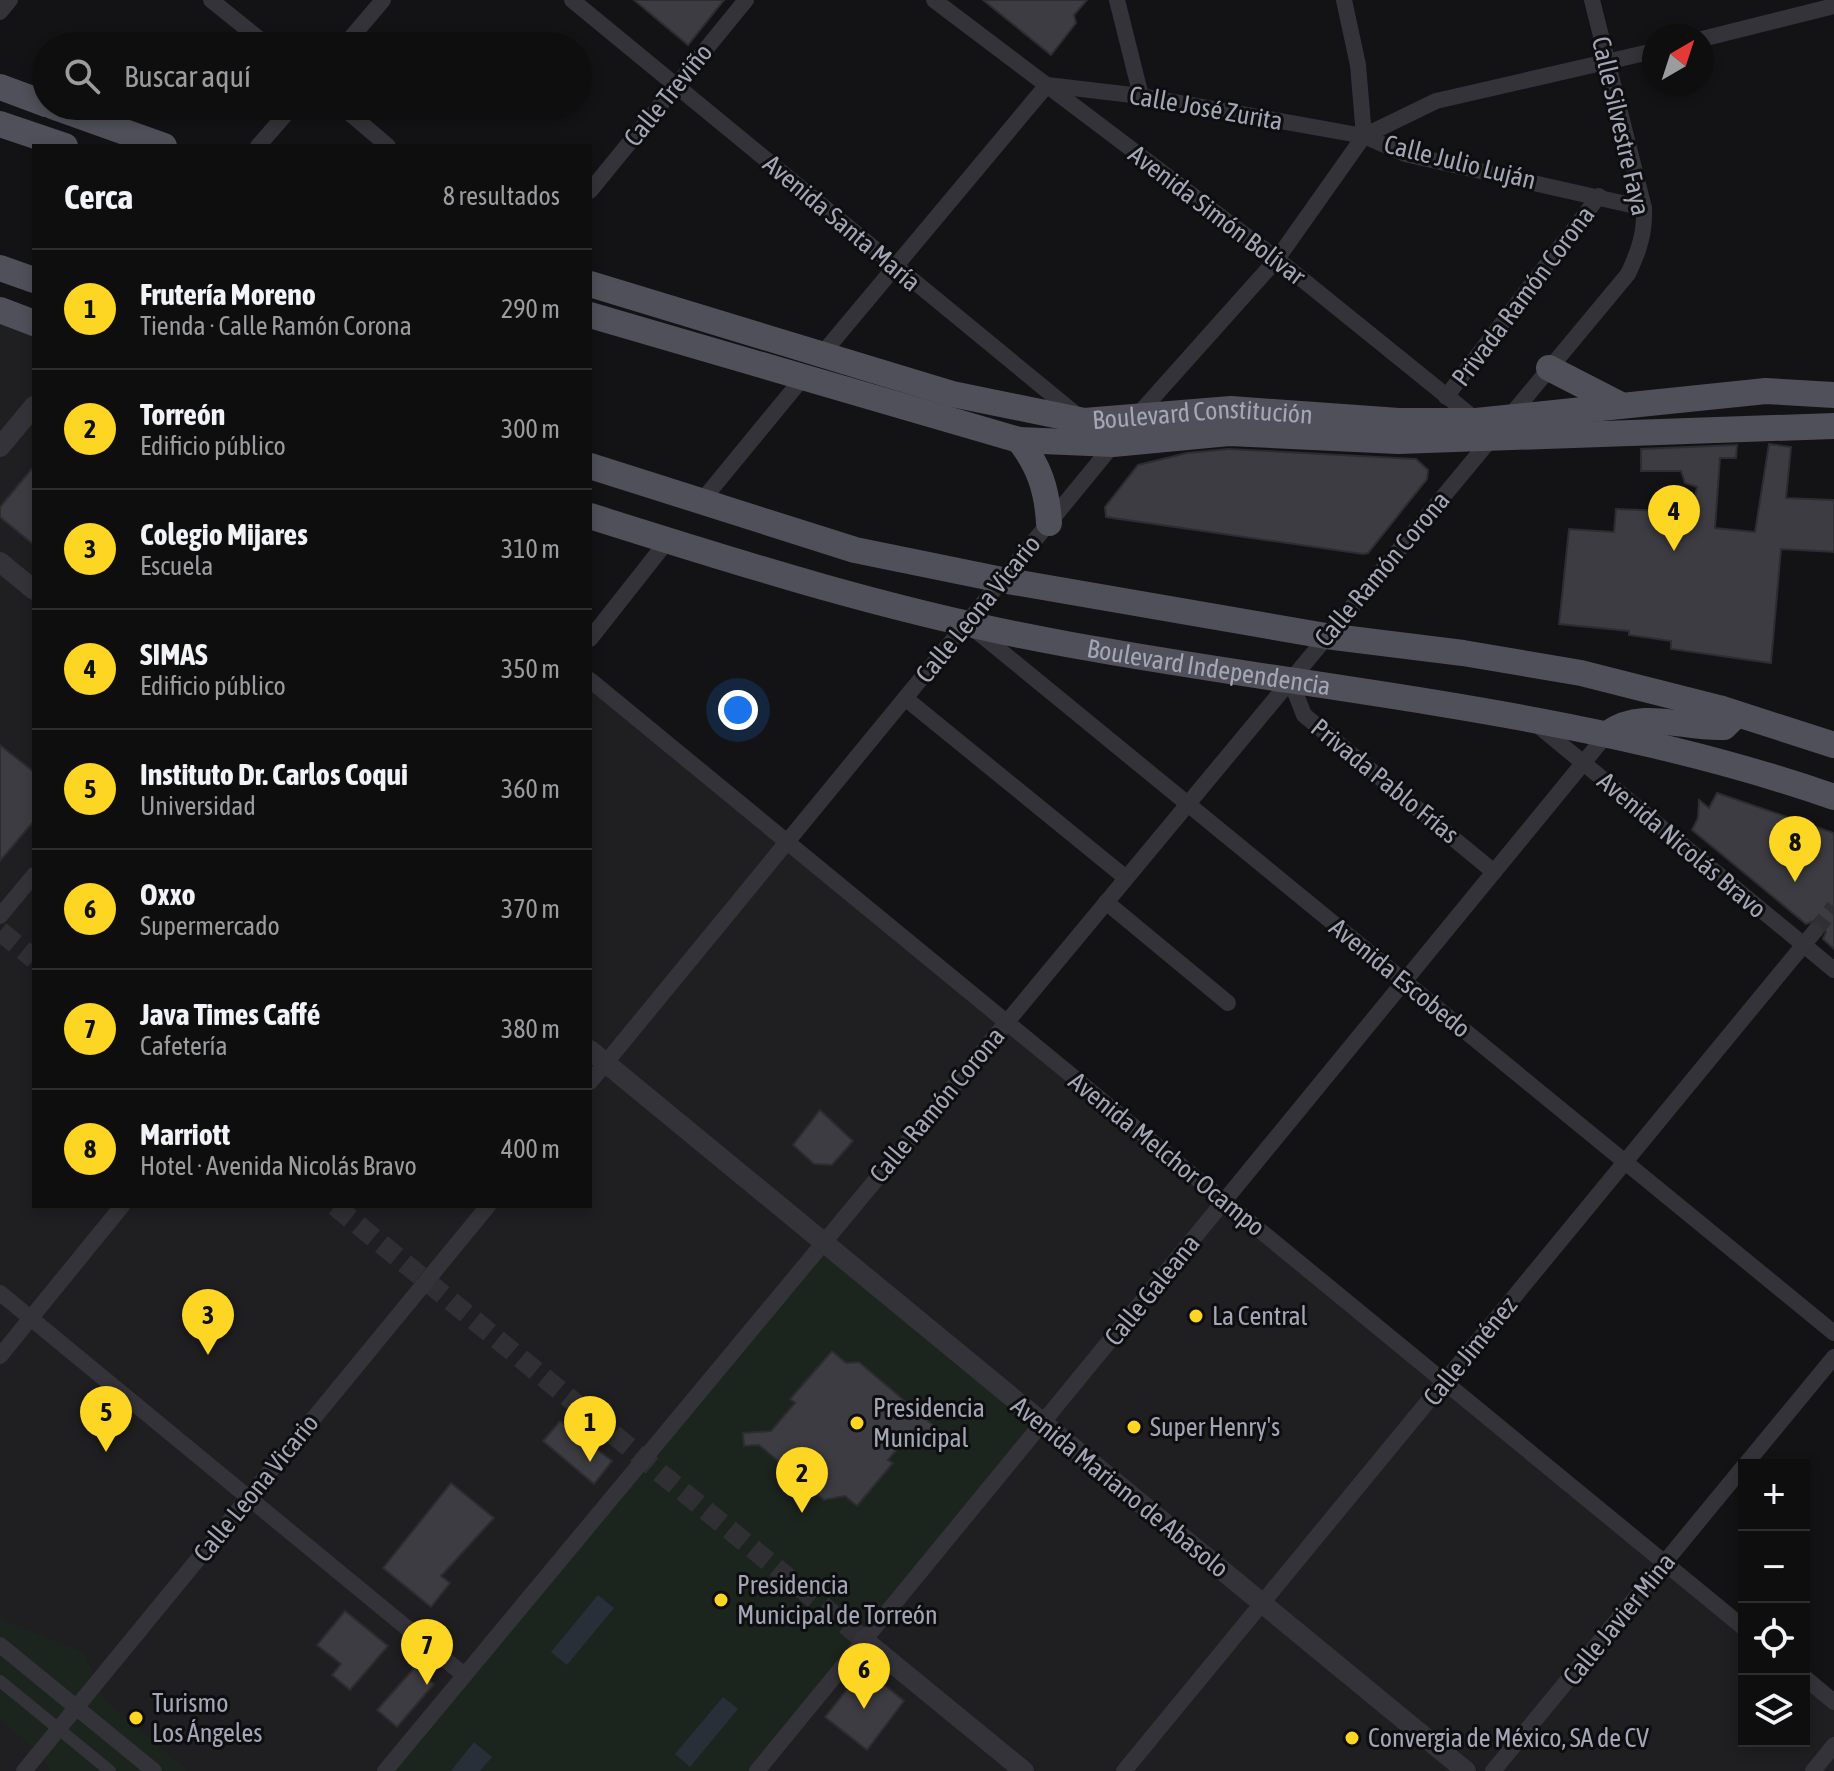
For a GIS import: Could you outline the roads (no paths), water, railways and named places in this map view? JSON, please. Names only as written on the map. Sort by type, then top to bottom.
[{"type":"main road","points":[[0,87],[32,99]]},
{"type":"main road","points":[[91,120],[158,144]]},
{"type":"main road","points":[[0,124],[59,144]]},
{"type":"main road","points":[[1,269],[32,279]]},
{"type":"main road","name":"Boulevard Constitución","points":[[592,285],[952,394],[1084,421],[1139,413],[1231,409],[1483,430],[1507,418],[1619,404],[1766,391],[1834,395]]},
{"type":"main road","points":[[0,310],[32,322]]},
{"type":"main road","name":"Boulevard Constitución","points":[[592,316],[1019,440],[1113,444],[1229,433],[1398,441],[1483,430],[1834,426]]},
{"type":"main road","points":[[1549,368],[1619,404]]},
{"type":"main road","points":[[1019,440],[1041,476],[1048,496],[1049,523]]},
{"type":"main road","name":"Boulevard Independencia","points":[[592,467],[855,550],[1002,580],[1326,636],[1463,653],[1581,673],[1737,714],[1834,745]]},
{"type":"main road","name":"Boulevard Independencia","points":[[592,517],[862,599],[1060,643],[1607,734],[1759,771],[1834,797]]},
{"type":"main road","points":[[1607,734],[1620,725],[1642,719],[1724,727],[1737,714]]},
{"type":"street","points":[[0,12],[10,0]]},
{"type":"street","points":[[211,0],[251,32]]},
{"type":"street","points":[[356,32],[383,0]]},
{"type":"street","name":"Avenida Santa María","points":[[572,0],[1113,444]]},
{"type":"street","name":"Calle Treviño","points":[[592,188],[746,0]]},
{"type":"street","name":"Avenida Simón Bolívar","points":[[934,0],[1277,259],[1483,430]]},
{"type":"street","points":[[1117,0],[1141,96]]},
{"type":"street","name":"Calle Julio Luján","points":[[1344,0],[1358,65],[1364,136],[1405,154],[1644,208]]},
{"type":"street","name":"Calle Silvestre Faya","points":[[1507,418],[1628,274],[1640,250],[1645,227],[1644,208],[1592,0]]},
{"type":"street","points":[[1714,36],[1832,7]]},
{"type":"street","points":[[1364,136],[1436,101],[1642,54]]},
{"type":"street","points":[[823,353],[1047,85]]},
{"type":"street","name":"Calle José Zurita","points":[[1047,85],[1141,96],[1364,136]]},
{"type":"street","points":[[260,144],[281,120]]},
{"type":"street","points":[[357,120],[386,144]]},
{"type":"street","name":"Calle Leona Vicario","points":[[592,1076],[598,1056],[787,841],[1139,413],[1277,259],[1364,136]]},
{"type":"street","name":"Privada Ramón Corona","points":[[1446,397],[1599,196]]},
{"type":"street","points":[[700,503],[802,379]]},
{"type":"street","points":[[0,447],[32,408]]},
{"type":"street","name":"Calle Ramón Corona","points":[[385,1771],[1326,636],[1483,430]]},
{"type":"street","points":[[592,636],[668,540]]},
{"type":"street","points":[[0,562],[32,588]]},
{"type":"street","name":"Avenida Escobedo","points":[[967,622],[1834,1333]]},
{"type":"street","name":"Privada Pablo Frías","points":[[1290,679],[1304,715],[1494,872]]},
{"type":"street","name":"Avenida Melchor Ocampo","points":[[592,682],[1738,1623]]},
{"type":"street","points":[[905,698],[1126,878]]},
{"type":"street","name":"Avenida Nicolás Bravo","points":[[1531,720],[1834,970]]},
{"type":"street","name":"Calle Galeana","points":[[757,1771],[1607,734]]},
{"type":"street","points":[[0,916],[32,877]]},
{"type":"street","points":[[1106,902],[1228,1003]]},
{"type":"street","name":"Calle Jiménez","points":[[1124,1771],[1815,931]]},
{"type":"street","name":"Avenida Mariano de Abasolo","points":[[598,1056],[1466,1771]]},
{"type":"street","points":[[0,1356],[120,1208]]},
{"type":"street","name":"Calle Leona Vicario","points":[[24,1771],[486,1208]]},
{"type":"street","points":[[0,1293],[464,1675]]},
{"type":"street","name":"Calle Javier Mina","points":[[1750,1459],[1834,1357]]},
{"type":"street","name":"Calle Javier Mina","points":[[1493,1771],[1738,1473]]},
{"type":"street","points":[[864,1640],[1024,1771]]},
{"type":"street","points":[[0,1645],[154,1771]]},
{"type":"street","points":[[0,1681],[110,1771]]},
{"type":"street","points":[[1810,1682],[1834,1702]]},
{"type":"street","points":[[1813,1771],[1834,1745]]},
{"type":"tunnel","points":[[1815,931],[1834,907]]},
{"type":"tunnel","points":[[0,931],[32,957]]},
{"type":"tunnel","points":[[337,1208],[864,1640]]},
{"type":"place","name":"SIMAS","points":[[1674,551]]},
{"type":"place","name":"Marriott","points":[[1795,882]]},
{"type":"place","name":"La Central","points":[[1196,1316]]},
{"type":"place","name":"Colegio Mijares","points":[[208,1355]]},
{"type":"place","name":"Presidencia Municipal","points":[[857,1423]]},
{"type":"place","name":"Super Henry's","points":[[1134,1427]]},
{"type":"place","name":"Instituto Dr. Carlos Coqui","points":[[106,1452]]},
{"type":"place","name":"Frutería Moreno","points":[[590,1462]]},
{"type":"place","name":"Torreón","points":[[802,1513]]},
{"type":"place","name":"Presidencia Municipal de Torreón","points":[[721,1600]]},
{"type":"place","name":"Java Times Caffé","points":[[427,1685]]},
{"type":"place","name":"Oxxo","points":[[864,1709]]},
{"type":"place","name":"Turismo Los Ángeles","points":[[136,1718]]},
{"type":"place","name":"Convergia de México, SA de CV","points":[[1352,1738]]}]
